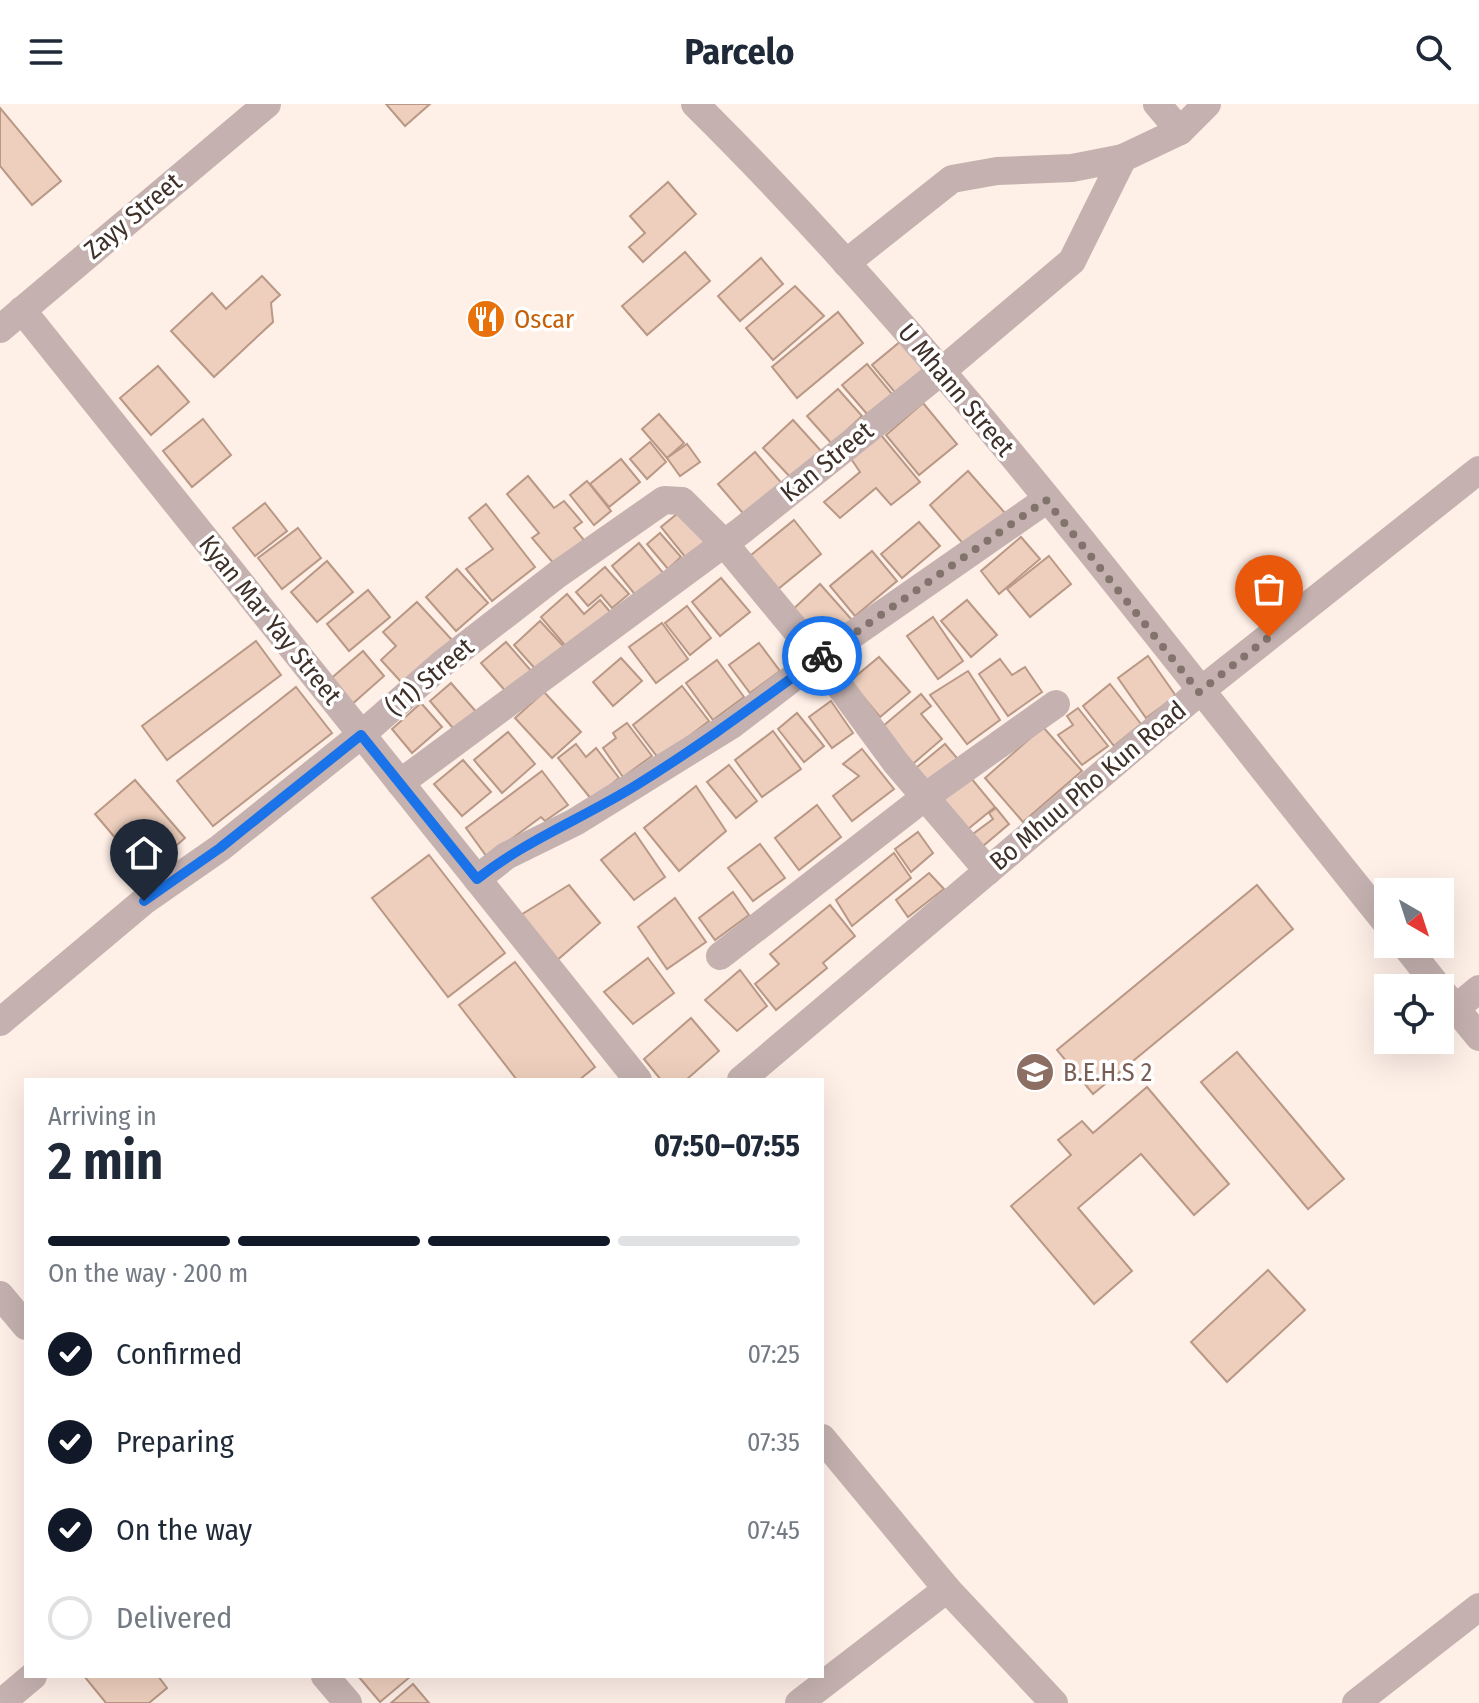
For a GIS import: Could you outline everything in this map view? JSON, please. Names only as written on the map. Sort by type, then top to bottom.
[{"type":"street","name":"Zayy Street","points":[[0,329],[267,104]]},
{"type":"street","name":"U Mhann Street","points":[[695,104],[760,168],[943,370],[1374,908]]},
{"type":"street","points":[[1157,104],[1180,131]]},
{"type":"street","points":[[846,263],[952,179],[997,171],[1072,168],[1123,158],[1180,131],[1207,104]]},
{"type":"street","name":"Kan Street","points":[[400,783],[724,543],[943,370],[1072,261],[1123,158]]},
{"type":"street","name":"Kyan Mar Yay Street","points":[[22,310],[636,1078]]},
{"type":"street","name":"Bo Mhuu Pho Kun Road","points":[[743,1078],[1199,692],[1479,470]]},
{"type":"street","name":"(11) Street","points":[[0,1022],[144,901],[220,848],[361,735],[443,663],[558,574],[664,500],[682,501],[724,543]]},
{"type":"street","points":[[477,879],[506,856],[586,815],[721,732],[819,658],[1046,500]]},
{"type":"street","points":[[724,543],[819,658],[925,797],[988,871]]},
{"type":"street","points":[[720,956],[925,797],[1056,704]]},
{"type":"street","points":[[1415,958],[1428,974]]},
{"type":"street","points":[[1454,993],[1479,989]]},
{"type":"street","points":[[1454,1006],[1479,1037]]},
{"type":"street","points":[[0,1295],[24,1324]]},
{"type":"street","points":[[824,1440],[947,1589],[1054,1703]]},
{"type":"street","points":[[799,1703],[947,1589]]},
{"type":"street","points":[[1356,1703],[1479,1607]]},
{"type":"street","points":[[1,1703],[31,1678]]},
{"type":"street","points":[[327,1678],[348,1703]]},
{"type":"building","points":[[386,104],[430,104],[405,126]]},
{"type":"building","points":[[0,108],[61,181],[32,205],[0,166]]},
{"type":"building","points":[[668,182],[696,214],[643,262],[629,247],[645,233],[630,216]]},
{"type":"building","points":[[685,252],[710,281],[647,335],[622,306]]},
{"type":"building","points":[[761,258],[783,284],[740,321],[718,296]]},
{"type":"building","points":[[262,276],[280,295],[271,303],[273,322],[214,377],[171,331],[212,293],[226,309]]},
{"type":"building","points":[[795,286],[824,316],[773,360],[746,328]]},
{"type":"building","points":[[838,312],[863,343],[797,398],[772,367]]},
{"type":"building","points":[[901,341],[927,372],[898,396],[872,365]]},
{"type":"building","points":[[867,364],[892,394],[867,414],[842,385]]},
{"type":"building","points":[[158,366],[189,402],[151,435],[120,398]]},
{"type":"building","points":[[838,389],[862,416],[832,444],[807,416]]},
{"type":"building","points":[[923,403],[957,444],[919,475],[886,435]]},
{"type":"building","points":[[659,414],[684,443],[667,458],[642,429]]},
{"type":"building","points":[[203,419],[231,455],[192,487],[163,451]]},
{"type":"building","points":[[793,420],[822,452],[792,479],[763,448]]},
{"type":"building","points":[[876,429],[920,482],[891,505],[876,488],[840,518],[824,502],[860,472],[847,453]]},
{"type":"building","points":[[650,442],[666,462],[647,479],[630,459]]},
{"type":"building","points":[[687,444],[700,462],[680,476],[667,458]]},
{"type":"building","points":[[755,452],[784,486],[747,518],[718,484]]},
{"type":"building","points":[[621,459],[640,482],[609,507],[590,484]]},
{"type":"building","points":[[968,471],[1005,513],[966,547],[930,505]]},
{"type":"building","points":[[528,476],[554,508],[564,501],[582,522],[574,528],[588,545],[554,564],[532,538],[539,533],[507,494]]},
{"type":"building","points":[[587,481],[611,511],[594,525],[570,495]]},
{"type":"building","points":[[265,503],[287,531],[255,556],[233,528]]},
{"type":"building","points":[[486,504],[535,567],[492,601],[466,569],[493,549],[469,518]]},
{"type":"building","points":[[683,509],[708,539],[686,558],[661,527]]},
{"type":"building","points":[[794,520],[821,554],[772,594],[745,560]]},
{"type":"building","points":[[919,522],[940,546],[902,578],[881,554]]},
{"type":"building","points":[[298,528],[321,558],[282,589],[258,558]]},
{"type":"building","points":[[660,533],[681,557],[668,569],[647,544]]},
{"type":"building","points":[[1021,537],[1040,559],[999,594],[981,571]]},
{"type":"building","points":[[639,543],[664,574],[637,597],[612,566]]},
{"type":"building","points":[[872,551],[897,581],[855,616],[830,586]]},
{"type":"building","points":[[1049,556],[1071,584],[1030,617],[1007,589]]},
{"type":"building","points":[[327,561],[353,592],[317,622],[291,592]]},
{"type":"building","points":[[605,567],[629,594],[612,608],[601,595],[588,606],[576,592]]},
{"type":"building","points":[[457,569],[488,603],[456,631],[426,597]]},
{"type":"building","points":[[721,578],[750,612],[720,636],[692,602]]},
{"type":"building","points":[[820,584],[852,620],[820,649],[788,614]]},
{"type":"building","points":[[368,590],[390,617],[349,651],[327,624]]},
{"type":"building","points":[[567,594],[584,614],[600,600],[611,613],[569,650],[541,617]]},
{"type":"building","points":[[967,600],[997,635],[971,657],[941,621]]},
{"type":"building","points":[[417,602],[452,640],[404,685],[381,660],[396,646],[383,632]]},
{"type":"building","points":[[687,606],[711,638],[690,655],[665,623]]},
{"type":"building","points":[[933,617],[963,661],[938,679],[907,636]]},
{"type":"building","points":[[540,621],[565,648],[538,672],[514,645]]},
{"type":"building","points":[[662,623],[688,659],[656,683],[629,647]]},
{"type":"building","points":[[256,641],[281,675],[167,760],[142,726]]},
{"type":"building","points":[[506,642],[533,673],[508,694],[481,663]]},
{"type":"building","points":[[759,643],[780,671],[750,693],[729,665]]},
{"type":"building","points":[[363,651],[384,676],[350,706],[328,681]]},
{"type":"building","points":[[1148,656],[1176,696],[1146,718],[1118,678]]},
{"type":"building","points":[[879,657],[910,692],[880,717],[850,681]]},
{"type":"building","points":[[621,658],[642,681],[613,706],[593,682]]},
{"type":"building","points":[[1000,659],[1012,675],[1025,667],[1042,692],[1008,716],[979,674]]},
{"type":"building","points":[[717,660],[744,697],[713,720],[686,683]]},
{"type":"building","points":[[968,671],[1000,720],[967,744],[930,695]]},
{"type":"building","points":[[451,683],[479,715],[458,734],[430,701]]},
{"type":"building","points":[[1110,684],[1141,724],[1114,746],[1083,706]]},
{"type":"building","points":[[682,686],[709,721],[659,759],[633,725]]},
{"type":"building","points":[[296,687],[332,733],[213,826],[177,781]]},
{"type":"building","points":[[544,692],[581,732],[552,758],[515,718]]},
{"type":"building","points":[[921,694],[931,706],[921,714],[942,739],[907,769],[876,732]]},
{"type":"building","points":[[831,701],[853,733],[832,748],[809,717]]},
{"type":"building","points":[[421,703],[442,727],[412,753],[392,729]]},
{"type":"building","points":[[1078,708],[1108,746],[1082,765],[1058,735],[1073,725],[1067,716]]},
{"type":"building","points":[[797,713],[824,746],[804,762],[778,729]]},
{"type":"building","points":[[627,723],[652,756],[623,777],[603,748],[616,738],[613,733]]},
{"type":"building","points":[[1043,727],[1082,771],[1023,822],[985,778]]},
{"type":"building","points":[[773,731],[801,769],[762,797],[735,760]]},
{"type":"building","points":[[508,732],[535,764],[502,793],[474,760]]},
{"type":"building","points":[[576,744],[586,757],[596,748],[619,778],[592,800],[558,758]]},
{"type":"building","points":[[945,744],[962,764],[927,793],[911,772]]},
{"type":"building","points":[[862,749],[894,789],[852,821],[833,796],[859,776],[843,764]]},
{"type":"building","points":[[463,760],[491,792],[462,816],[434,784]]},
{"type":"building","points":[[729,765],[757,801],[736,818],[707,782]]},
{"type":"building","points":[[542,771],[568,805],[545,821],[541,817],[487,857],[466,828]]},
{"type":"building","points":[[966,772],[995,807],[962,834],[930,801]]},
{"type":"building","points":[[135,780],[185,838],[145,873],[95,814]]},
{"type":"building","points":[[696,786],[726,831],[679,871],[644,828]]},
{"type":"building","points":[[817,805],[841,837],[799,870],[775,838]]},
{"type":"building","points":[[996,808],[1009,824],[983,846],[973,834],[993,819],[989,813]]},
{"type":"building","points":[[918,832],[933,853],[911,872],[895,849]]},
{"type":"building","points":[[635,833],[665,877],[634,900],[601,860]]},
{"type":"building","points":[[760,844],[785,878],[753,901],[728,868]]},
{"type":"building","points":[[894,853],[911,878],[852,926],[836,900]]},
{"type":"building","points":[[429,855],[505,953],[448,997],[372,898]]},
{"type":"building","points":[[929,873],[944,889],[908,917],[896,900]]},
{"type":"building","points":[[569,885],[600,923],[555,962],[516,918]]},
{"type":"building","points":[[1257,885],[1293,929],[1093,1094],[1057,1050]]},
{"type":"building","points":[[733,892],[749,915],[715,940],[699,918]]},
{"type":"building","points":[[675,898],[706,942],[667,969],[638,927]]},
{"type":"building","points":[[830,905],[855,936],[823,963],[827,968],[776,1010],[755,984],[779,964],[770,954]]},
{"type":"building","points":[[648,958],[674,993],[633,1024],[604,992]]},
{"type":"building","points":[[515,962],[595,1067],[581,1078],[515,1078],[459,1005]]},
{"type":"building","points":[[740,970],[767,1006],[737,1031],[705,1000]]},
{"type":"building","points":[[691,1018],[719,1051],[688,1078],[659,1078],[644,1059]]},
{"type":"building","points":[[1237,1052],[1344,1179],[1308,1209],[1201,1082]]},
{"type":"building","points":[[1147,1087],[1229,1184],[1194,1215],[1141,1154],[1078,1208],[1132,1271],[1094,1304],[1011,1206],[1071,1155],[1058,1140],[1082,1121],[1093,1133]]},
{"type":"building","points":[[1268,1270],[1305,1310],[1227,1382],[1191,1342]]},
{"type":"building","points":[[86,1678],[160,1678],[167,1688],[149,1703],[106,1703]]},
{"type":"building","points":[[360,1678],[409,1678],[380,1702]]},
{"type":"building","points":[[413,1684],[429,1703],[391,1703]]},
{"type":"way so far","points":[[822,656],[1046,500],[1199,692],[1269,637]]},
{"type":"place","name":"Oscar","points":[[486,319]]},
{"type":"place","name":"B.E.H.S 2","points":[[1035,1072]]},
{"type":"route","points":[[144,901],[220,848],[361,735],[477,879],[506,856],[575,822],[733,724],[822,656]]}]
